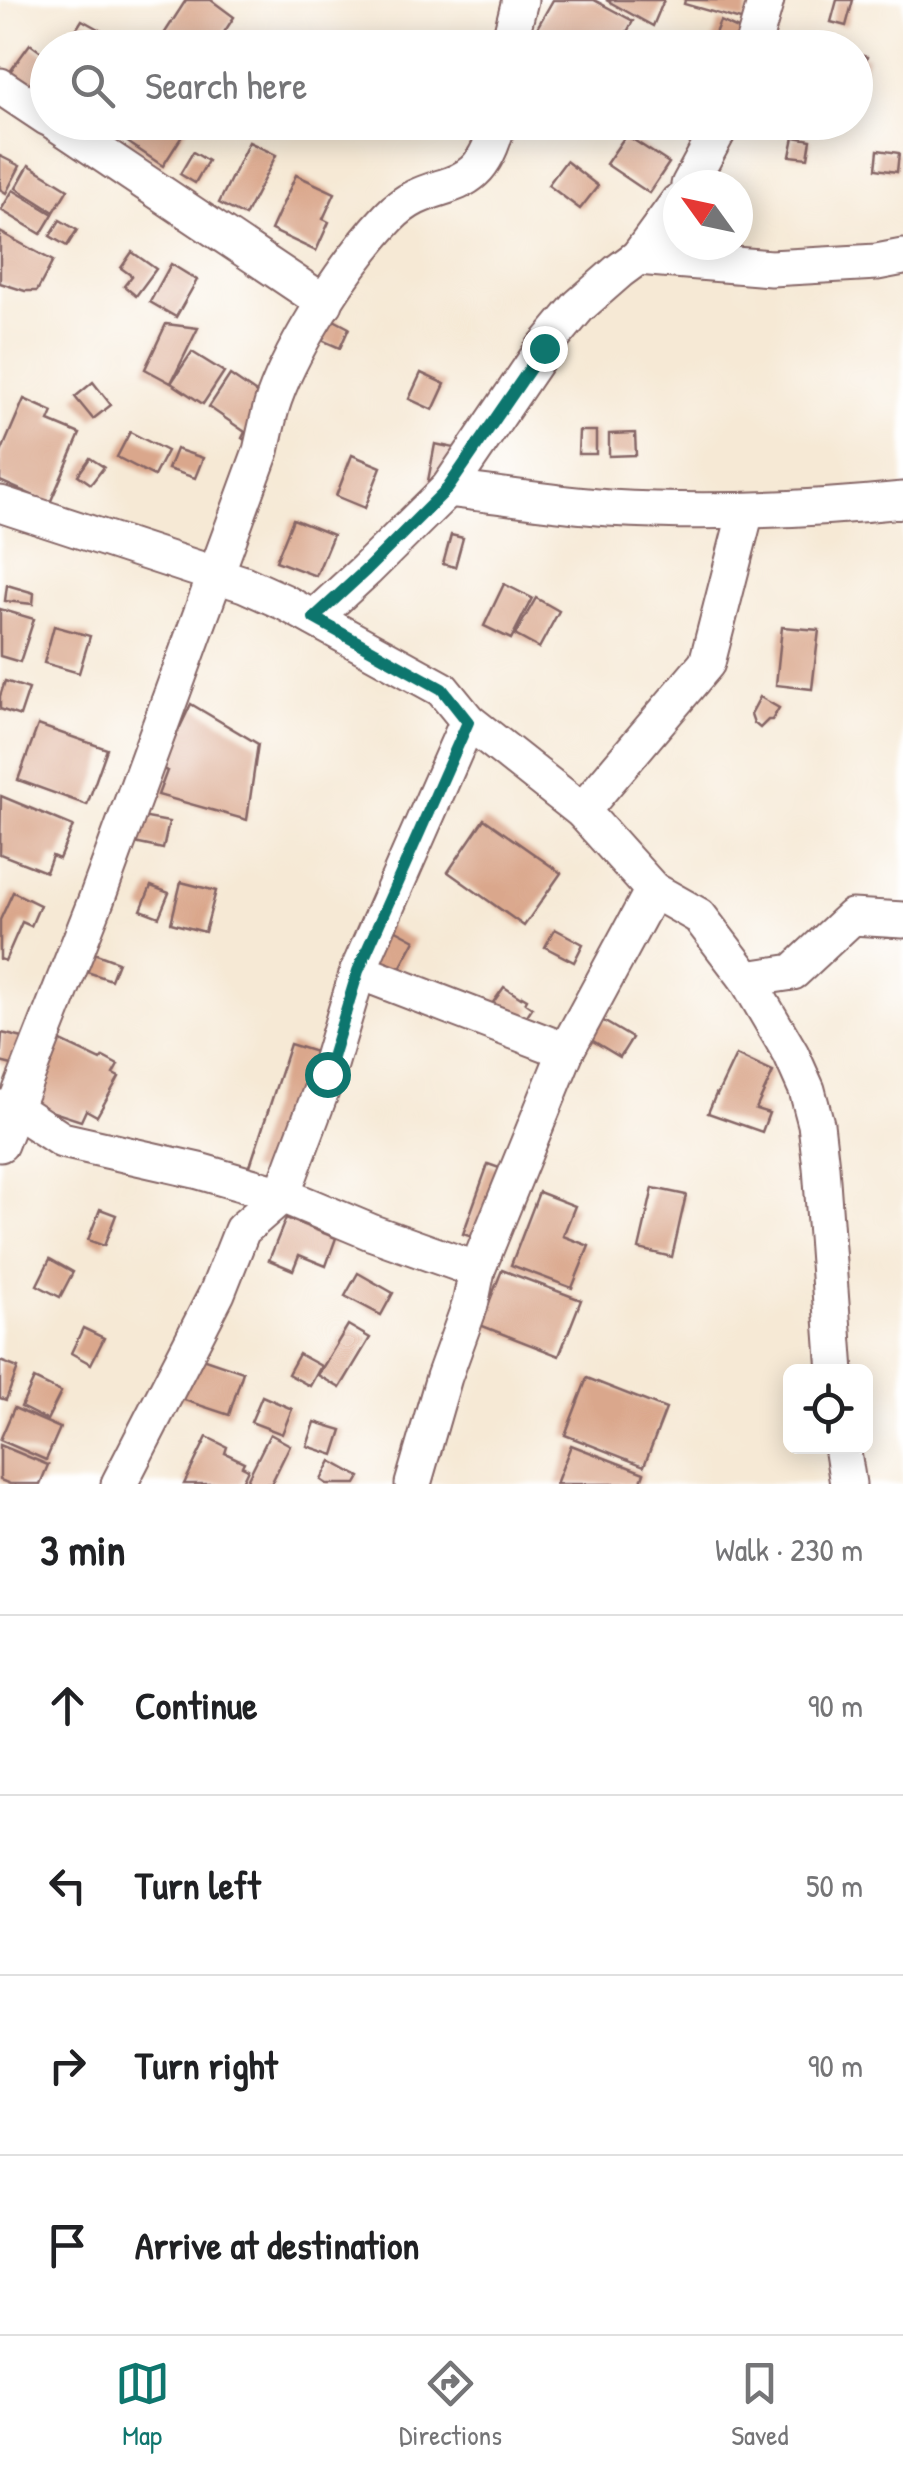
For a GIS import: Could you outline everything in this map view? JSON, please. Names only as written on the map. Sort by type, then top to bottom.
[{"type":"street","points":[[512,30],[520,0]]},
{"type":"street","points":[[757,30],[766,0]]},
{"type":"street","points":[[0,86],[30,106]]},
{"type":"street","points":[[82,140],[325,303]]},
{"type":"street","points":[[0,1144],[7,1108],[155,745],[287,367],[325,303],[390,216],[408,200],[469,178],[482,165],[494,140]]},
{"type":"street","points":[[697,170],[713,140]]},
{"type":"street","points":[[314,618],[448,488],[544,348],[579,306],[638,256],[663,222]]},
{"type":"street","points":[[638,256],[771,268],[903,257]]},
{"type":"street","points":[[448,488],[608,508],[746,511],[903,500]]},
{"type":"street","points":[[0,504],[270,596],[442,689],[468,722],[582,811],[653,890],[699,916],[747,979],[807,1090],[821,1167],[835,1364]]},
{"type":"street","points":[[582,811],[706,663],[746,511]]},
{"type":"street","points":[[120,1484],[217,1293],[242,1230],[282,1195],[327,1074],[358,971],[468,722]]},
{"type":"street","points":[[412,1484],[478,1270],[566,1051],[653,890]]},
{"type":"street","points":[[747,979],[793,972],[852,917],[903,920]]},
{"type":"street","points":[[358,971],[566,1051]]},
{"type":"street","points":[[7,1108],[62,1140],[199,1171],[282,1195],[478,1270]]},
{"type":"street","points":[[843,1454],[848,1484]]},
{"type":"building","points":[[186,0],[211,0],[234,17],[226,30],[167,30]]},
{"type":"building","points":[[553,0],[594,0],[633,21],[628,30],[537,28]]},
{"type":"building","points":[[606,0],[664,0],[653,26]]},
{"type":"building","points":[[685,0],[750,0],[744,21],[684,4]]},
{"type":"building","points":[[837,0],[853,0],[846,26],[831,22]]},
{"type":"building","points":[[82,20],[100,30],[76,30]]},
{"type":"building","points":[[720,21],[740,30],[716,30]]},
{"type":"building","points":[[30,44],[30,88],[9,73]]},
{"type":"building","points":[[127,140],[180,140],[163,166]]},
{"type":"building","points":[[623,140],[634,140],[669,163],[649,193],[606,164]]},
{"type":"building","points":[[793,140],[811,140],[808,158],[790,156]]},
{"type":"building","points":[[249,142],[276,155],[245,216],[219,203]]},
{"type":"building","points":[[878,150],[899,153],[897,172],[876,169]]},
{"type":"building","points":[[193,152],[208,161],[195,183],[180,174]]},
{"type":"building","points":[[0,156],[20,166],[6,193],[0,189]]},
{"type":"building","points":[[566,161],[598,186],[580,209],[548,185]]},
{"type":"building","points":[[29,165],[68,189],[54,212],[16,188]]},
{"type":"building","points":[[296,175],[335,193],[323,219],[329,222],[316,251],[271,230]]},
{"type":"building","points":[[13,190],[53,214],[41,234],[1,210]]},
{"type":"building","points":[[60,220],[77,230],[67,246],[50,236]]},
{"type":"building","points":[[0,232],[53,261],[37,291],[0,283]]},
{"type":"building","points":[[132,252],[156,269],[136,296],[124,286],[132,276],[121,268]]},
{"type":"building","points":[[171,264],[197,280],[176,317],[150,302]]},
{"type":"building","points":[[330,318],[349,328],[340,348],[319,339]]},
{"type":"building","points":[[166,324],[198,328],[171,383],[145,369]]},
{"type":"building","points":[[192,352],[224,372],[203,404],[171,383]]},
{"type":"building","points":[[421,373],[445,384],[433,410],[409,399]]},
{"type":"building","points":[[230,375],[268,401],[249,443],[242,438],[245,432],[209,407]]},
{"type":"building","points":[[93,382],[111,405],[93,419],[75,397]]},
{"type":"building","points":[[24,399],[53,412],[49,421],[80,434],[50,503],[0,481],[0,455]]},
{"type":"building","points":[[579,431],[596,431],[596,454],[578,454]]},
{"type":"building","points":[[130,432],[167,451],[154,476],[117,457]]},
{"type":"building","points":[[635,433],[636,455],[609,456],[609,434]]},
{"type":"building","points":[[435,444],[454,448],[447,485],[428,481]]},
{"type":"building","points":[[176,449],[203,458],[195,478],[168,469]]},
{"type":"building","points":[[352,455],[381,467],[365,508],[336,496]]},
{"type":"building","points":[[90,458],[104,467],[91,484],[78,475]]},
{"type":"building","points":[[293,519],[333,535],[316,576],[276,561]]},
{"type":"building","points":[[451,535],[463,538],[455,567],[443,564]]},
{"type":"building","points":[[504,584],[532,598],[511,639],[484,626]]},
{"type":"building","points":[[7,585],[34,593],[33,604],[5,601]]},
{"type":"building","points":[[536,598],[559,611],[539,648],[515,635]]},
{"type":"building","points":[[0,609],[34,619],[20,662],[0,656]]},
{"type":"building","points":[[54,626],[90,636],[79,673],[44,663]]},
{"type":"building","points":[[782,627],[819,630],[812,689],[776,685]]},
{"type":"building","points":[[5,681],[29,689],[20,716],[0,709]]},
{"type":"building","points":[[760,697],[779,708],[772,720],[760,728],[751,714]]},
{"type":"building","points":[[191,704],[258,744],[247,820],[158,795],[167,771],[156,766],[171,746]]},
{"type":"building","points":[[38,725],[107,749],[87,805],[18,780]]},
{"type":"building","points":[[1,796],[73,826],[59,859],[52,856],[46,872],[0,854]]},
{"type":"building","points":[[136,816],[169,822],[163,849],[130,842]]},
{"type":"building","points":[[484,819],[561,873],[524,926],[448,872]]},
{"type":"building","points":[[181,882],[216,891],[205,932],[171,923]]},
{"type":"building","points":[[151,886],[169,893],[159,917],[141,910]]},
{"type":"building","points":[[13,892],[40,905],[31,926],[22,922],[5,961],[0,959],[0,920]]},
{"type":"building","points":[[385,924],[415,940],[392,983],[362,967]]},
{"type":"building","points":[[555,929],[583,944],[574,962],[545,947]]},
{"type":"building","points":[[91,952],[118,962],[111,980],[84,971]]},
{"type":"building","points":[[504,987],[527,999],[525,1003],[532,1008],[520,1026],[490,1007]]},
{"type":"building","points":[[600,1019],[632,1038],[620,1057],[588,1038]]},
{"type":"building","points":[[2,1033],[27,1039],[20,1067],[0,1062]]},
{"type":"building","points":[[44,1033],[118,1065],[113,1074],[119,1077],[97,1116],[86,1110],[81,1121],[29,1104]]},
{"type":"building","points":[[290,1044],[316,1052],[275,1178],[249,1169]]},
{"type":"building","points":[[736,1055],[773,1072],[756,1109],[769,1113],[762,1132],[708,1113]]},
{"type":"building","points":[[488,1164],[505,1170],[481,1240],[463,1234]]},
{"type":"building","points":[[653,1188],[686,1195],[672,1257],[639,1249]]},
{"type":"building","points":[[539,1192],[575,1206],[563,1236],[589,1246],[572,1288],[511,1265]]},
{"type":"building","points":[[100,1209],[116,1215],[104,1246],[88,1240]]},
{"type":"building","points":[[286,1218],[336,1238],[326,1266],[299,1255],[293,1270],[269,1260]]},
{"type":"building","points":[[50,1259],[73,1272],[60,1297],[37,1285]]},
{"type":"building","points":[[502,1270],[581,1300],[559,1356],[480,1325]]},
{"type":"building","points":[[358,1273],[393,1293],[381,1315],[345,1296]]},
{"type":"building","points":[[348,1325],[370,1338],[340,1388],[318,1375]]},
{"type":"building","points":[[83,1328],[104,1338],[91,1364],[71,1353]]},
{"type":"building","points":[[299,1354],[321,1366],[310,1386],[288,1374]]},
{"type":"building","points":[[193,1355],[243,1372],[229,1415],[178,1398]]},
{"type":"building","points":[[0,1361],[18,1368],[6,1400],[0,1398]]},
{"type":"building","points":[[587,1378],[666,1409],[644,1466],[565,1435]]},
{"type":"building","points":[[34,1379],[61,1392],[47,1420],[21,1407]]},
{"type":"building","points":[[262,1396],[292,1409],[282,1434],[251,1422]]},
{"type":"building","points":[[14,1408],[60,1428],[46,1460],[0,1440]]},
{"type":"building","points":[[315,1422],[342,1430],[334,1455],[307,1446]]},
{"type":"building","points":[[270,1434],[290,1445],[271,1484],[245,1484]]},
{"type":"building","points":[[207,1437],[227,1447],[225,1453],[244,1462],[242,1466],[248,1469],[241,1484],[184,1484]]},
{"type":"building","points":[[0,1445],[48,1465],[40,1484],[0,1480]]},
{"type":"building","points":[[571,1445],[644,1473],[640,1484],[556,1484]]},
{"type":"building","points":[[331,1461],[360,1477],[356,1484],[327,1484],[321,1480]]},
{"type":"route","points":[[327,1074],[358,971],[468,722],[442,689],[314,618],[448,488],[544,348]]}]
